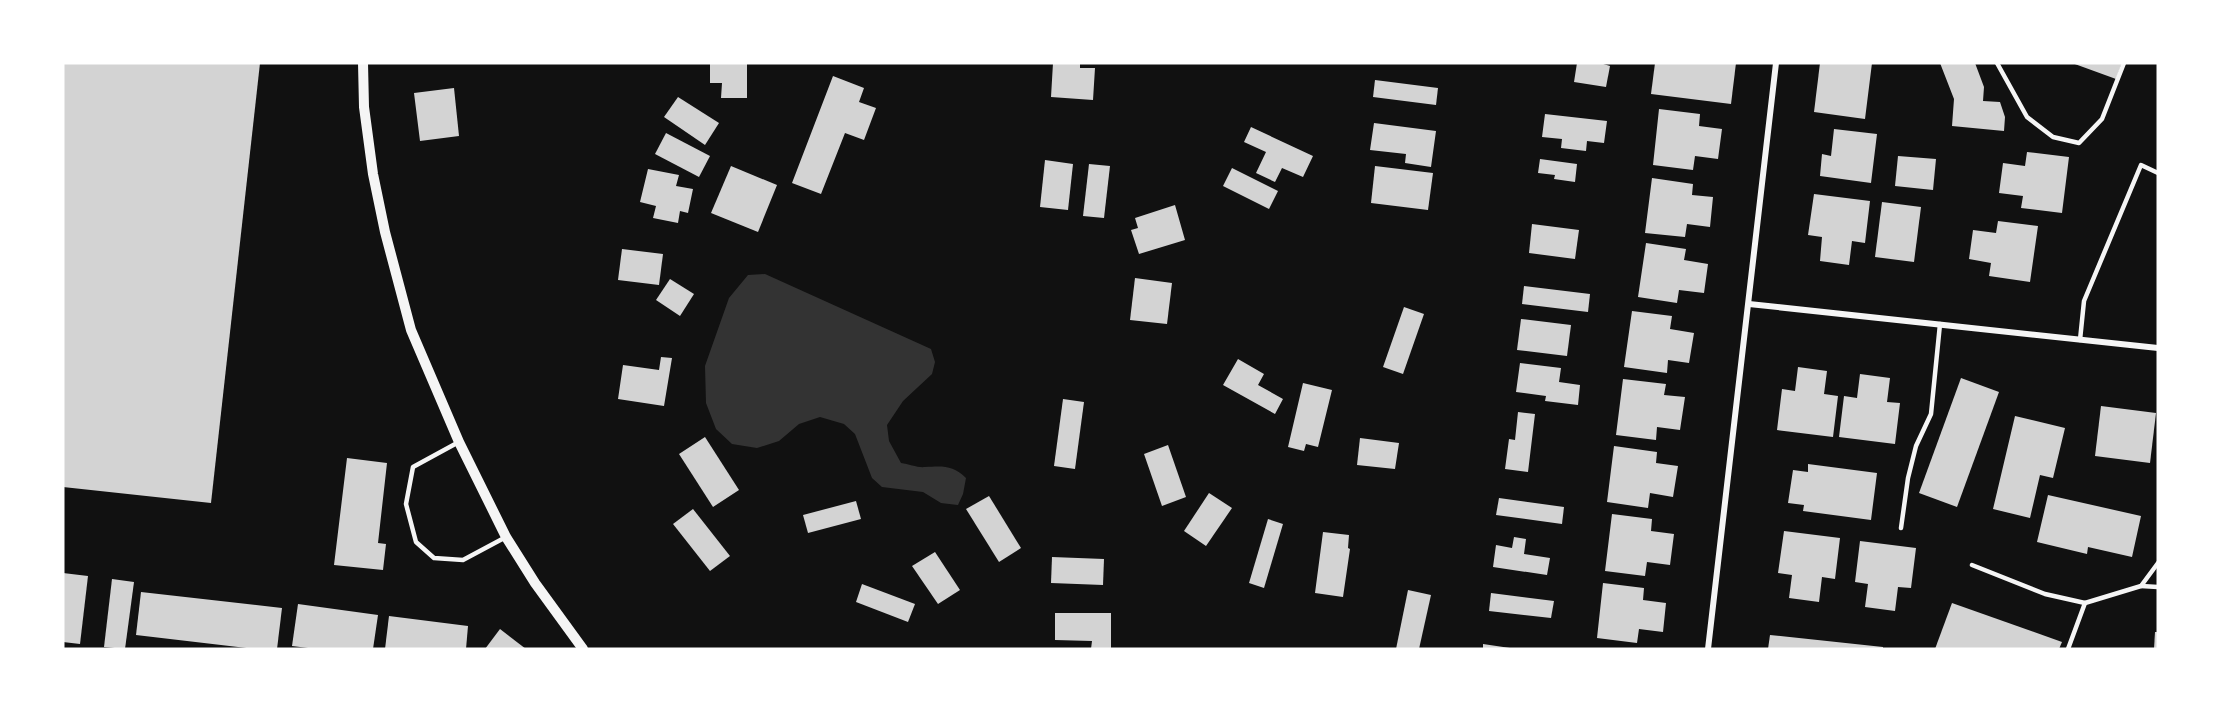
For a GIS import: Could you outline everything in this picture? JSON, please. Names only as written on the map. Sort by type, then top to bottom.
[{"type":"street","points":[[363,63],[364,107],[373,174],[385,232],[411,330],[459,442],[506,537],[535,584],[583,649]]},
{"type":"street","points":[[1708,649],[1776,63]]},
{"type":"street","points":[[1749,304],[2158,348]]},
{"type":"lane","points":[[1997,63],[2028,117],[2053,137],[2079,143],[2102,119],[2124,63]]},
{"type":"lane","points":[[2080,340],[2084,301],[2141,165],[2158,174]]},
{"type":"lane","points":[[1901,528],[1908,478],[1916,446],[1931,414],[1940,324]]},
{"type":"lane","points":[[459,442],[413,467],[406,504],[416,542],[434,558],[463,560],[506,537]]},
{"type":"lane","points":[[2141,586],[2158,563]]},
{"type":"lane","points":[[1972,565],[2045,594],[2085,603],[2141,586],[2158,587]]},
{"type":"lane","points":[[2068,649],[2085,603]]},
{"type":"shaded area","points":[[765,274],[931,349],[935,362],[932,374],[903,401],[887,425],[889,441],[901,463],[919,467],[947,467],[966,478],[958,505],[941,503],[923,492],[882,487],[872,478],[855,434],[844,424],[820,417],[799,424],[779,441],[757,448],[732,444],[716,429],[706,403],[705,366],[729,298],[748,275]]},
{"type":"building","points":[[63,63],[260,63],[211,503],[63,487]]},
{"type":"building","points":[[710,63],[747,63],[747,98],[721,98],[722,83],[710,83]]},
{"type":"building","points":[[1053,63],[1080,63],[1080,68],[1095,68],[1093,100],[1051,97]]},
{"type":"building","points":[[1577,63],[1600,63],[1610,66],[1606,87],[1574,82]]},
{"type":"building","points":[[1655,63],[1736,63],[1731,104],[1651,94]]},
{"type":"building","points":[[1820,63],[1872,63],[1865,119],[1814,112]]},
{"type":"building","points":[[1940,63],[1975,63],[1984,87],[1983,101],[2000,102],[2005,117],[2004,131],[1952,126],[1954,99]]},
{"type":"building","points":[[2072,63],[2122,63],[2116,79]]},
{"type":"building","points":[[833,76],[864,88],[859,102],[876,108],[864,140],[845,133],[821,194],[792,183]]},
{"type":"building","points":[[1375,80],[1438,88],[1436,105],[1373,97]]},
{"type":"building","points":[[454,88],[459,136],[420,141],[414,93]]},
{"type":"building","points":[[678,97],[719,123],[705,145],[664,117]]},
{"type":"building","points":[[1659,109],[1700,114],[1699,126],[1722,129],[1718,159],[1695,156],[1693,170],[1653,165]]},
{"type":"building","points":[[1545,114],[1607,121],[1604,143],[1587,141],[1586,151],[1561,148],[1562,139],[1542,137]]},
{"type":"building","points":[[1374,123],[1436,131],[1431,167],[1405,163],[1406,154],[1370,150]]},
{"type":"building","points":[[1251,127],[1313,156],[1303,177],[1282,168],[1275,182],[1256,173],[1266,152],[1244,142]]},
{"type":"building","points":[[1834,129],[1877,134],[1871,183],[1820,176],[1822,154],[1831,156]]},
{"type":"building","points":[[666,133],[710,156],[699,177],[655,154]]},
{"type":"building","points":[[2027,152],[2069,157],[2062,213],[2021,208],[2023,196],[1999,193],[2003,163],[2025,166]]},
{"type":"building","points":[[1898,156],[1936,159],[1933,190],[1895,186]]},
{"type":"building","points":[[1540,159],[1577,164],[1575,182],[1554,179],[1555,175],[1538,173]]},
{"type":"building","points":[[1045,160],[1073,164],[1068,210],[1040,207]]},
{"type":"building","points":[[1089,164],[1110,166],[1104,218],[1083,216]]},
{"type":"building","points":[[731,166],[777,185],[758,232],[711,213]]},
{"type":"building","points":[[1375,166],[1433,173],[1428,210],[1371,203]]},
{"type":"building","points":[[1232,168],[1278,191],[1269,209],[1223,186]]},
{"type":"building","points":[[648,169],[679,175],[676,186],[693,189],[688,213],[680,211],[678,223],[653,218],[656,206],[640,202]]},
{"type":"building","points":[[1652,178],[1693,184],[1692,195],[1713,197],[1710,227],[1687,224],[1685,237],[1645,233]]},
{"type":"building","points":[[1814,194],[1870,201],[1865,243],[1852,241],[1849,265],[1820,261],[1822,237],[1808,235]]},
{"type":"building","points":[[1882,202],[1921,207],[1914,262],[1875,257]]},
{"type":"building","points":[[1175,205],[1185,240],[1139,254],[1131,230],[1138,228],[1135,218]]},
{"type":"building","points":[[1998,221],[2038,226],[2030,282],[1989,276],[1991,263],[1969,259],[1973,230],[1996,233]]},
{"type":"building","points":[[1532,224],[1579,230],[1575,259],[1529,253]]},
{"type":"building","points":[[1646,243],[1686,249],[1684,260],[1708,264],[1704,293],[1679,290],[1677,303],[1638,297]]},
{"type":"building","points":[[622,249],[663,254],[659,285],[618,280]]},
{"type":"building","points":[[1135,278],[1172,283],[1167,324],[1130,320]]},
{"type":"building","points":[[670,279],[694,294],[680,316],[656,300]]},
{"type":"building","points":[[1524,286],[1590,294],[1588,312],[1522,304]]},
{"type":"building","points":[[1404,307],[1424,314],[1403,374],[1383,367]]},
{"type":"building","points":[[1632,311],[1672,316],[1670,329],[1694,333],[1689,363],[1668,360],[1667,373],[1624,367]]},
{"type":"building","points":[[1521,319],[1571,325],[1567,356],[1517,350]]},
{"type":"building","points":[[661,357],[672,358],[664,406],[618,399],[623,365],[659,370]]},
{"type":"building","points":[[1238,359],[1264,374],[1258,385],[1283,399],[1275,414],[1223,385]]},
{"type":"building","points":[[1520,363],[1561,368],[1559,382],[1580,385],[1578,405],[1545,401],[1546,396],[1516,392]]},
{"type":"building","points":[[1798,367],[1827,371],[1824,394],[1838,396],[1833,437],[1777,430],[1782,389],[1795,391]]},
{"type":"building","points":[[1860,374],[1890,378],[1887,402],[1900,403],[1895,444],[1839,437],[1844,396],[1857,398]]},
{"type":"building","points":[[1961,378],[1999,392],[1957,507],[1919,493]]},
{"type":"building","points":[[1623,379],[1666,384],[1664,395],[1685,397],[1680,430],[1657,427],[1656,440],[1616,435]]},
{"type":"building","points":[[1303,383],[1332,390],[1318,447],[1306,444],[1304,451],[1288,447]]},
{"type":"building","points":[[1063,399],[1084,402],[1075,469],[1054,466]]},
{"type":"building","points":[[2101,406],[2156,413],[2150,463],[2095,456]]},
{"type":"building","points":[[1518,412],[1535,414],[1528,472],[1505,469],[1509,439],[1515,440]]},
{"type":"building","points":[[2015,416],[2065,428],[2053,478],[2040,475],[2030,518],[1993,509]]},
{"type":"building","points":[[705,437],[739,490],[713,507],[679,454]]},
{"type":"building","points":[[1360,438],[1399,443],[1395,469],[1357,465]]},
{"type":"building","points":[[1168,445],[1186,497],[1162,506],[1144,454]]},
{"type":"building","points":[[1614,446],[1657,452],[1656,463],[1678,466],[1673,497],[1650,493],[1648,508],[1607,502]]},
{"type":"building","points":[[347,458],[387,463],[378,543],[386,544],[383,570],[334,565]]},
{"type":"building","points":[[1808,464],[1877,473],[1871,520],[1803,511],[1804,505],[1788,503],[1793,470],[1808,472]]},
{"type":"building","points":[[1209,493],[1232,508],[1206,546],[1184,531]]},
{"type":"building","points":[[2048,495],[2141,516],[2132,557],[2088,547],[2087,554],[2037,542]]},
{"type":"building","points":[[989,496],[1021,548],[999,562],[966,509]]},
{"type":"building","points":[[1499,498],[1564,507],[1562,524],[1496,515]]},
{"type":"building","points":[[856,501],[861,519],[808,533],[803,515]]},
{"type":"building","points":[[693,509],[730,556],[710,571],[673,524]]},
{"type":"building","points":[[1612,514],[1652,519],[1651,531],[1674,534],[1670,565],[1647,562],[1645,576],[1605,571]]},
{"type":"building","points":[[1268,519],[1283,524],[1264,588],[1249,583]]},
{"type":"building","points":[[1784,531],[1840,538],[1835,579],[1822,577],[1819,602],[1789,598],[1792,575],[1778,573]]},
{"type":"building","points":[[1323,532],[1349,535],[1348,548],[1350,549],[1343,597],[1315,593]]},
{"type":"building","points":[[1514,537],[1526,539],[1524,554],[1550,558],[1547,575],[1493,567],[1496,545],[1512,548]]},
{"type":"building","points":[[1860,541],[1916,548],[1911,588],[1898,587],[1895,611],[1865,607],[1868,584],[1855,582]]},
{"type":"building","points":[[935,552],[960,590],[938,604],[912,566]]},
{"type":"building","points":[[1052,557],[1104,559],[1103,585],[1051,583]]},
{"type":"building","points":[[63,573],[88,576],[80,644],[63,642]]},
{"type":"building","points":[[112,579],[134,582],[125,649],[104,647]]},
{"type":"building","points":[[1603,583],[1644,588],[1643,600],[1666,603],[1663,632],[1639,629],[1637,643],[1597,638]]},
{"type":"building","points":[[862,584],[915,604],[908,622],[856,602]]},
{"type":"building","points":[[1408,590],[1431,595],[1419,649],[1396,649]]},
{"type":"building","points":[[141,592],[282,608],[277,649],[255,649],[136,635]]},
{"type":"building","points":[[1491,593],[1554,601],[1551,618],[1489,611]]},
{"type":"building","points":[[1952,603],[2062,642],[2059,649],[1935,649]]},
{"type":"building","points":[[298,604],[378,615],[373,649],[316,649],[292,646]]},
{"type":"building","points":[[1055,613],[1111,613],[1111,649],[1091,649],[1092,641],[1055,640]]},
{"type":"building","points":[[389,616],[468,626],[466,649],[385,649]]},
{"type":"building","points":[[500,629],[526,649],[485,649]]},
{"type":"building","points":[[2155,632],[2158,632],[2158,649],[2154,649]]},
{"type":"building","points":[[1770,635],[1883,647],[1883,649],[1768,649]]},
{"type":"building","points":[[1483,644],[1510,648],[1510,649],[1483,649]]}]
